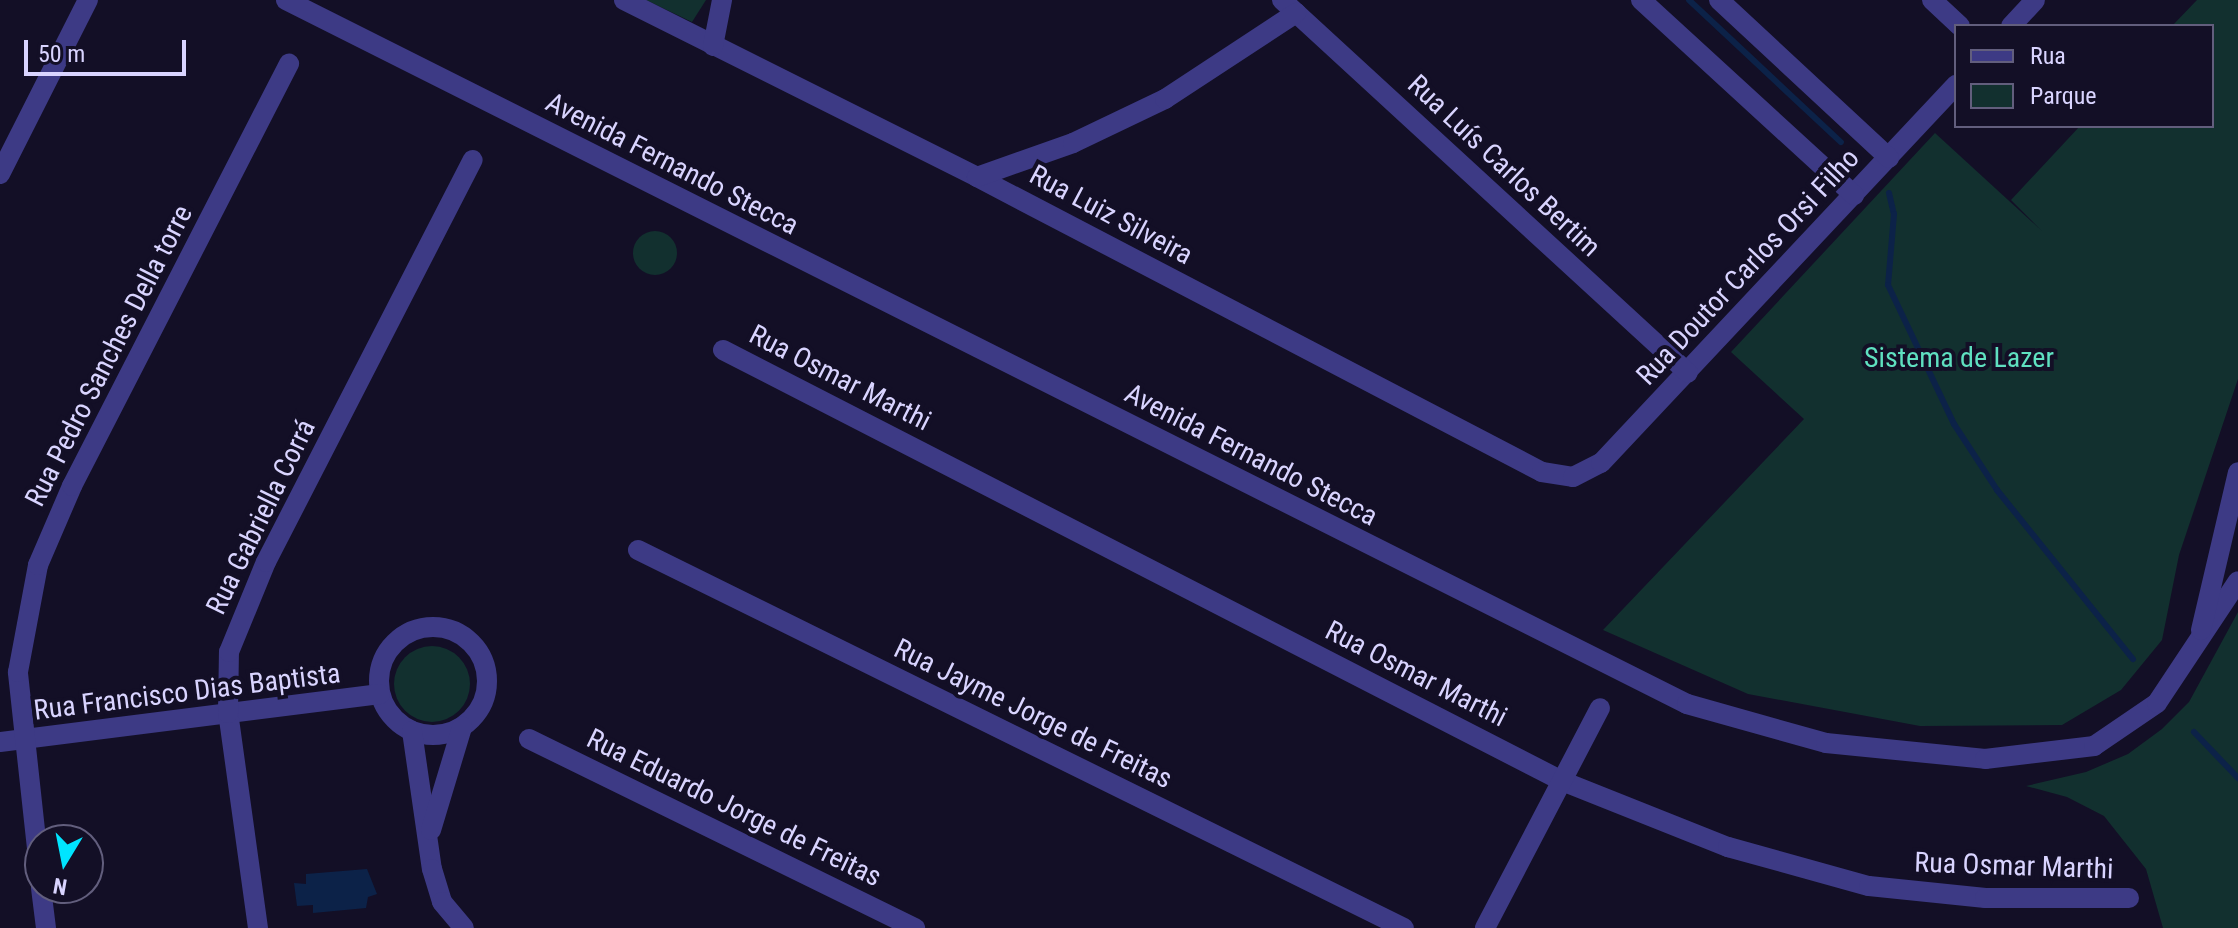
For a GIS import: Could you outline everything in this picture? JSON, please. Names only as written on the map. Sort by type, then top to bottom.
[{"type":"street","points":[[0,174],[88,0]]},
{"type":"street","name":"Avenida Fernando Stecca","points":[[286,0],[1687,704],[1826,743],[1985,759],[2094,746],[2157,703],[2238,581]]},
{"type":"street","name":"Rua Luiz Silveira","points":[[624,0],[977,177],[1542,472],[1573,477]]},
{"type":"street","points":[[713,46],[722,0]]},
{"type":"street","points":[[1641,0],[1854,195]]},
{"type":"street","points":[[1719,0],[1889,158]]},
{"type":"street","points":[[1932,0],[1958,24]]},
{"type":"street","points":[[2013,24],[2035,0]]},
{"type":"street","points":[[977,177],[1073,143],[1165,99],[1289,7]]},
{"type":"street","name":"Rua Luís Carlos Bertim","points":[[1289,7],[1688,373]]},
{"type":"street","name":"Rua Pedro Sanches Della torre","points":[[34,824],[18,672],[38,565],[72,486],[289,64]]},
{"type":"street","name":"Rua Doutor Carlos Orsi Filho","points":[[1573,477],[1601,463],[1954,87]]},
{"type":"street","name":"Rua Gabriella Corrá","points":[[258,928],[228,713],[229,652],[242,614],[473,160]]},
{"type":"street","name":"Rua Osmar Marthi","points":[[723,350],[1562,781],[1728,847],[1869,886],[1985,898],[2129,898]]},
{"type":"street","points":[[2199,641],[2236,484]]},
{"type":"street","name":"Rua Jayme Jorge de Freitas","points":[[638,550],[1404,928]]},
{"type":"street","points":[[425,628],[453,631],[478,651],[488,681],[478,712],[462,727],[437,735],[412,731],[392,716],[380,694],[381,668],[394,644],[425,628]]},
{"type":"street","name":"Rua Francisco Dias Baptista","points":[[0,742],[380,694]]},
{"type":"street","points":[[1485,928],[1600,708]]},
{"type":"street","points":[[430,834],[462,727]]},
{"type":"street","points":[[412,731],[442,902],[464,928]]},
{"type":"street","name":"Rua Eduardo Jorge de Freitas","points":[[529,739],[915,928]]},
{"type":"street","points":[[43,904],[46,928]]},
{"type":"green space","points":[[646,0],[706,0],[692,22]]},
{"type":"green space","name":"Sistema de Lazer","points":[[2197,0],[2238,0],[2238,379],[2179,555],[2162,640],[2121,690],[2062,725],[1920,726],[1748,694],[1603,630],[1804,419],[1731,352],[1935,133],[2042,231],[2011,200],[2078,128],[2214,128],[2214,24],[2174,24]]},
{"type":"green space","points":[[655,231],[670,238],[677,253],[670,268],[655,275],[640,268],[633,253],[640,238]]},
{"type":"green space","points":[[2238,612],[2238,928],[2163,928],[2146,869],[2104,816],[2067,797],[2026,786],[2086,772],[2128,754],[2162,729],[2189,702]]},
{"type":"green space","points":[[432,646],[446,649],[459,657],[467,670],[470,684],[467,698],[459,711],[446,719],[432,722],[418,719],[405,711],[397,698],[394,684],[397,670],[405,657],[418,649]]},
{"type":"water","points":[[367,869],[377,894],[368,897],[366,908],[313,913],[313,905],[297,906],[294,883],[306,884],[306,874]]},
{"type":"waterway","points":[[1689,0],[1841,142]]},
{"type":"waterway","points":[[1889,193],[1894,214],[1888,285],[1954,424],[1997,490],[2133,659]]},
{"type":"waterway","points":[[2194,732],[2238,778]]}]
